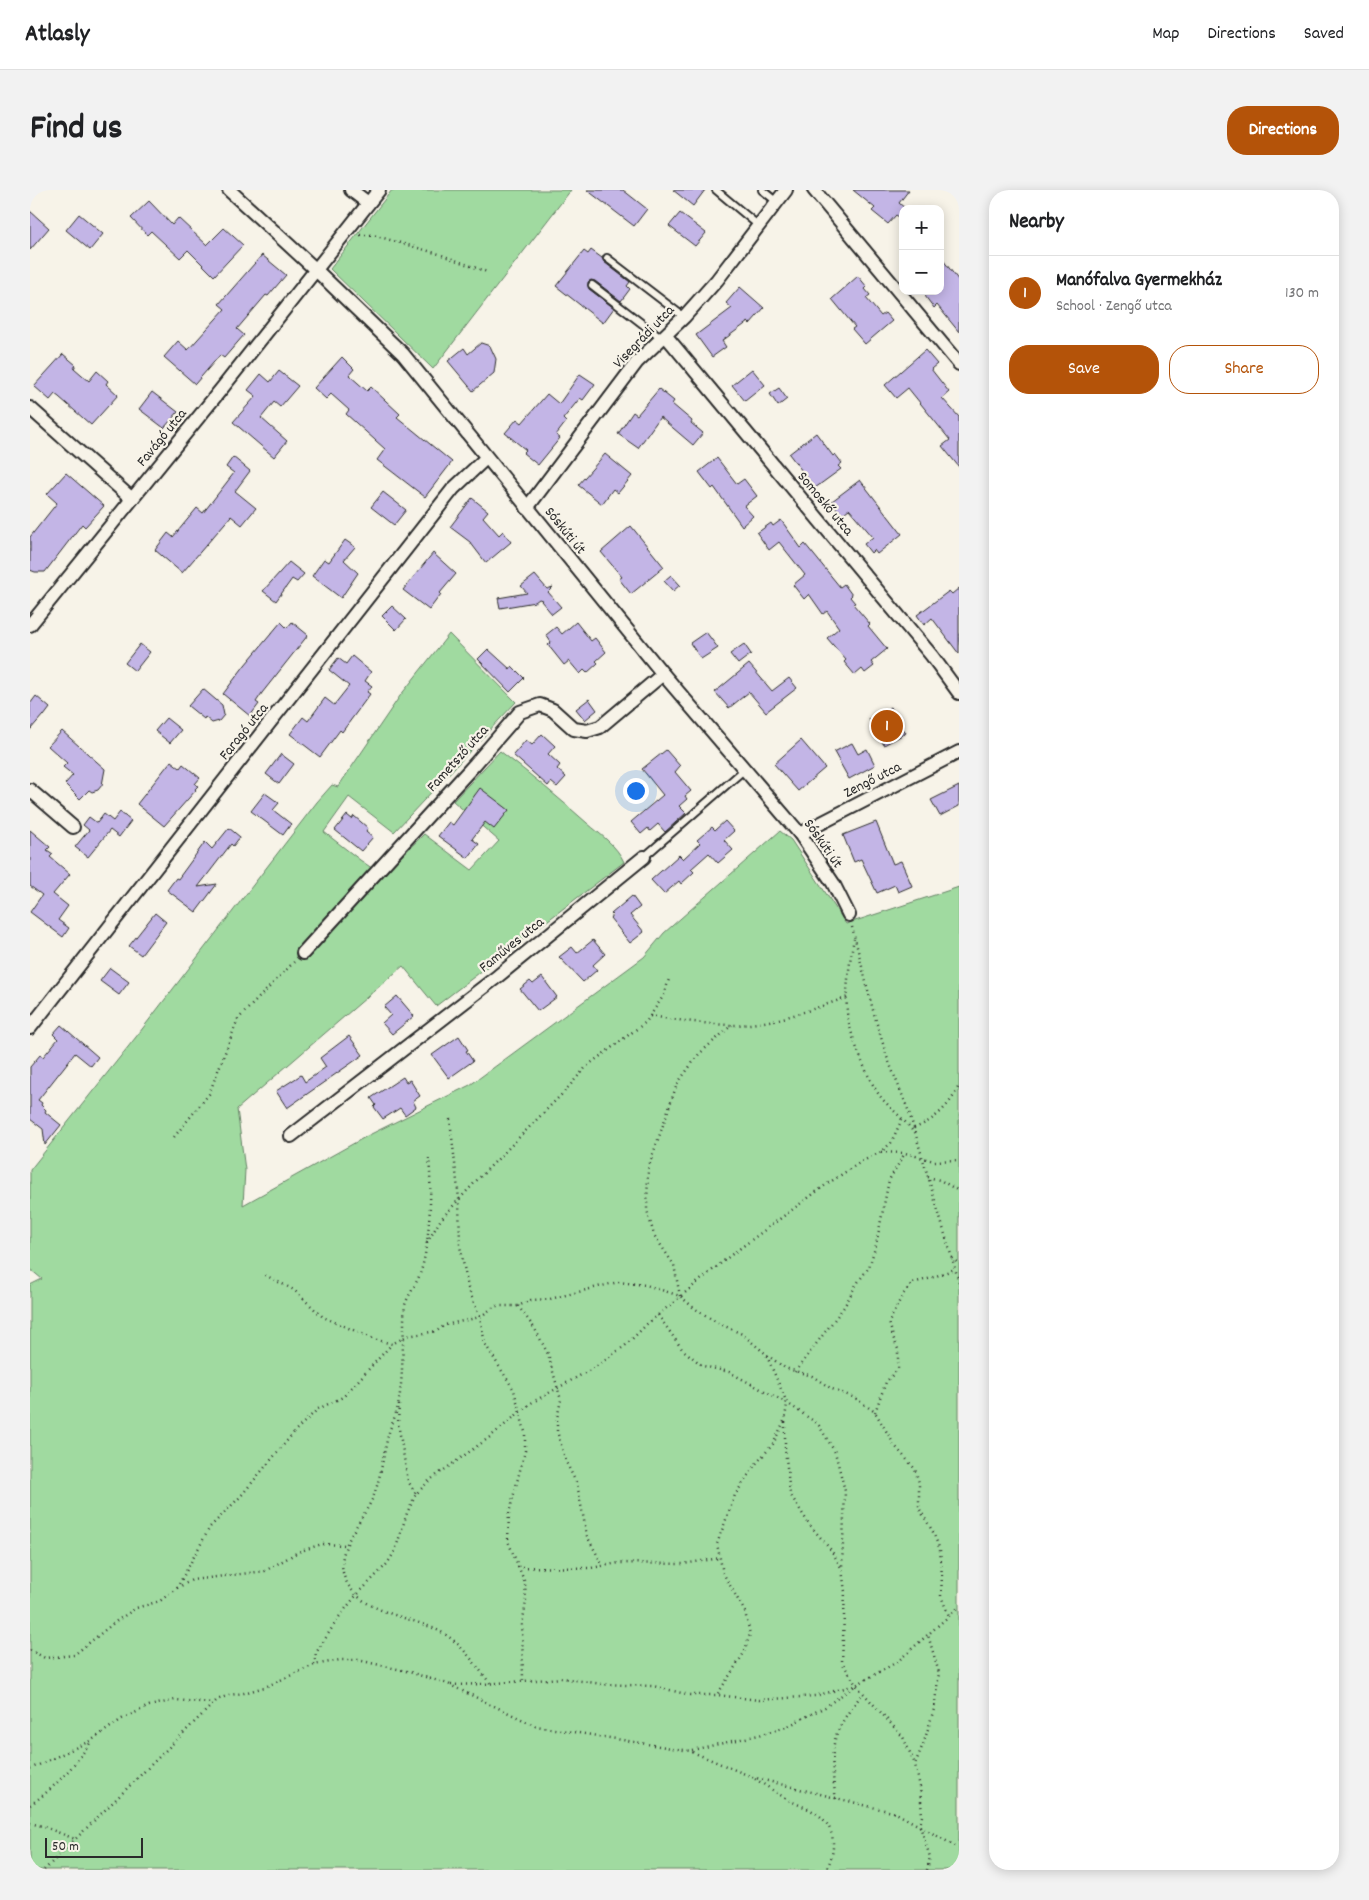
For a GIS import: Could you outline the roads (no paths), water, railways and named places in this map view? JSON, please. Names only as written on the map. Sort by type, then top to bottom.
[{"type":"street","name":"Sóskúti út","points":[[229,190],[403,354],[663,674],[800,834],[833,883],[849,916]]},
{"type":"street","points":[[351,190],[368,204]]},
{"type":"street","name":"Favágó utca","points":[[30,625],[379,190]]},
{"type":"street","name":"Visegrádi utca","points":[[527,508],[637,362],[684,317],[717,280],[786,190]]},
{"type":"street","points":[[814,190],[959,364]]},
{"type":"street","name":"Somoskő utca","points":[[664,337],[926,648],[959,693]]},
{"type":"street","points":[[30,408],[132,499]]},
{"type":"street","name":"Faragó utca","points":[[30,1028],[454,489],[486,458]]},
{"type":"street","name":"Fametsző utca","points":[[303,954],[520,712],[540,706],[553,710],[574,729],[587,731],[600,727],[663,674]]},
{"type":"street","name":"Zengő utca","points":[[800,834],[959,752]]},
{"type":"street","points":[[30,790],[73,827]]},
{"type":"street","name":"Faműves utca","points":[[291,1136],[498,976],[644,857]]},
{"type":"lane","points":[[716,190],[759,226]]},
{"type":"lane","points":[[762,190],[777,202]]},
{"type":"lane","points":[[607,258],[684,317]]},
{"type":"lane","points":[[592,285],[664,337]]},
{"type":"lane","name":"Faműves utca","points":[[644,857],[745,769]]},
{"type":"place","name":"Manófalva Gyermekház","points":[[887,726]]}]
